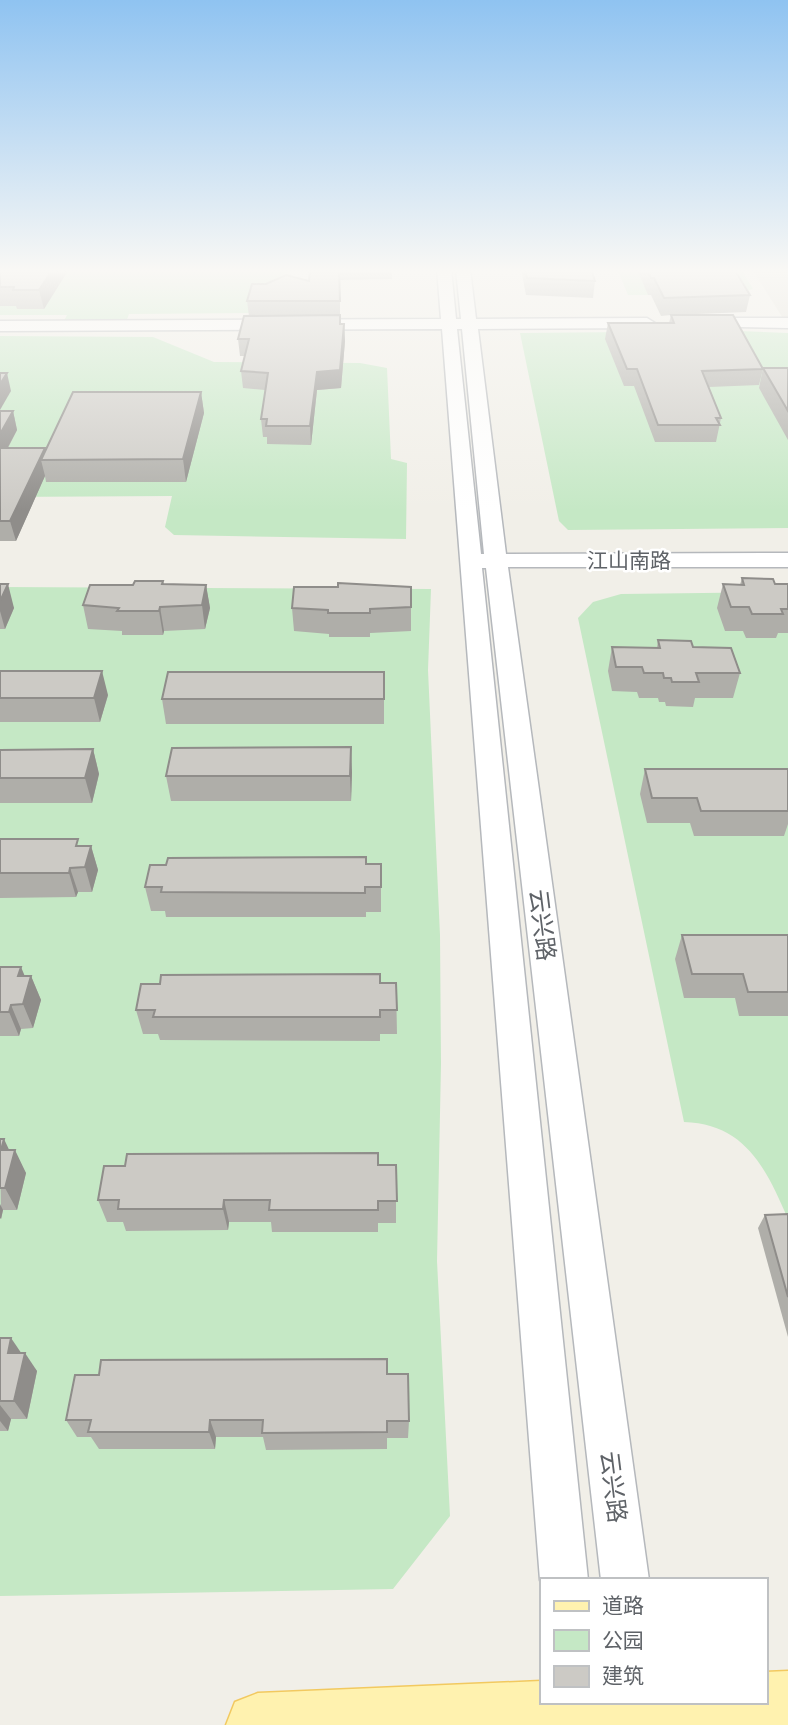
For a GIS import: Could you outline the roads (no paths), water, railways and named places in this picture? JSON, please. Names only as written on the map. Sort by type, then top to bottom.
[{"type":"main road","points":[[258,1725],[640,1712],[788,1703]]},
{"type":"street","name":"云兴路","points":[[461,350],[483,561],[564,1578]]},
{"type":"street","name":"江山南路","points":[[483,561],[788,560]]},
{"type":"street","name":"云兴路","points":[[483,561],[625,1578]]}]
